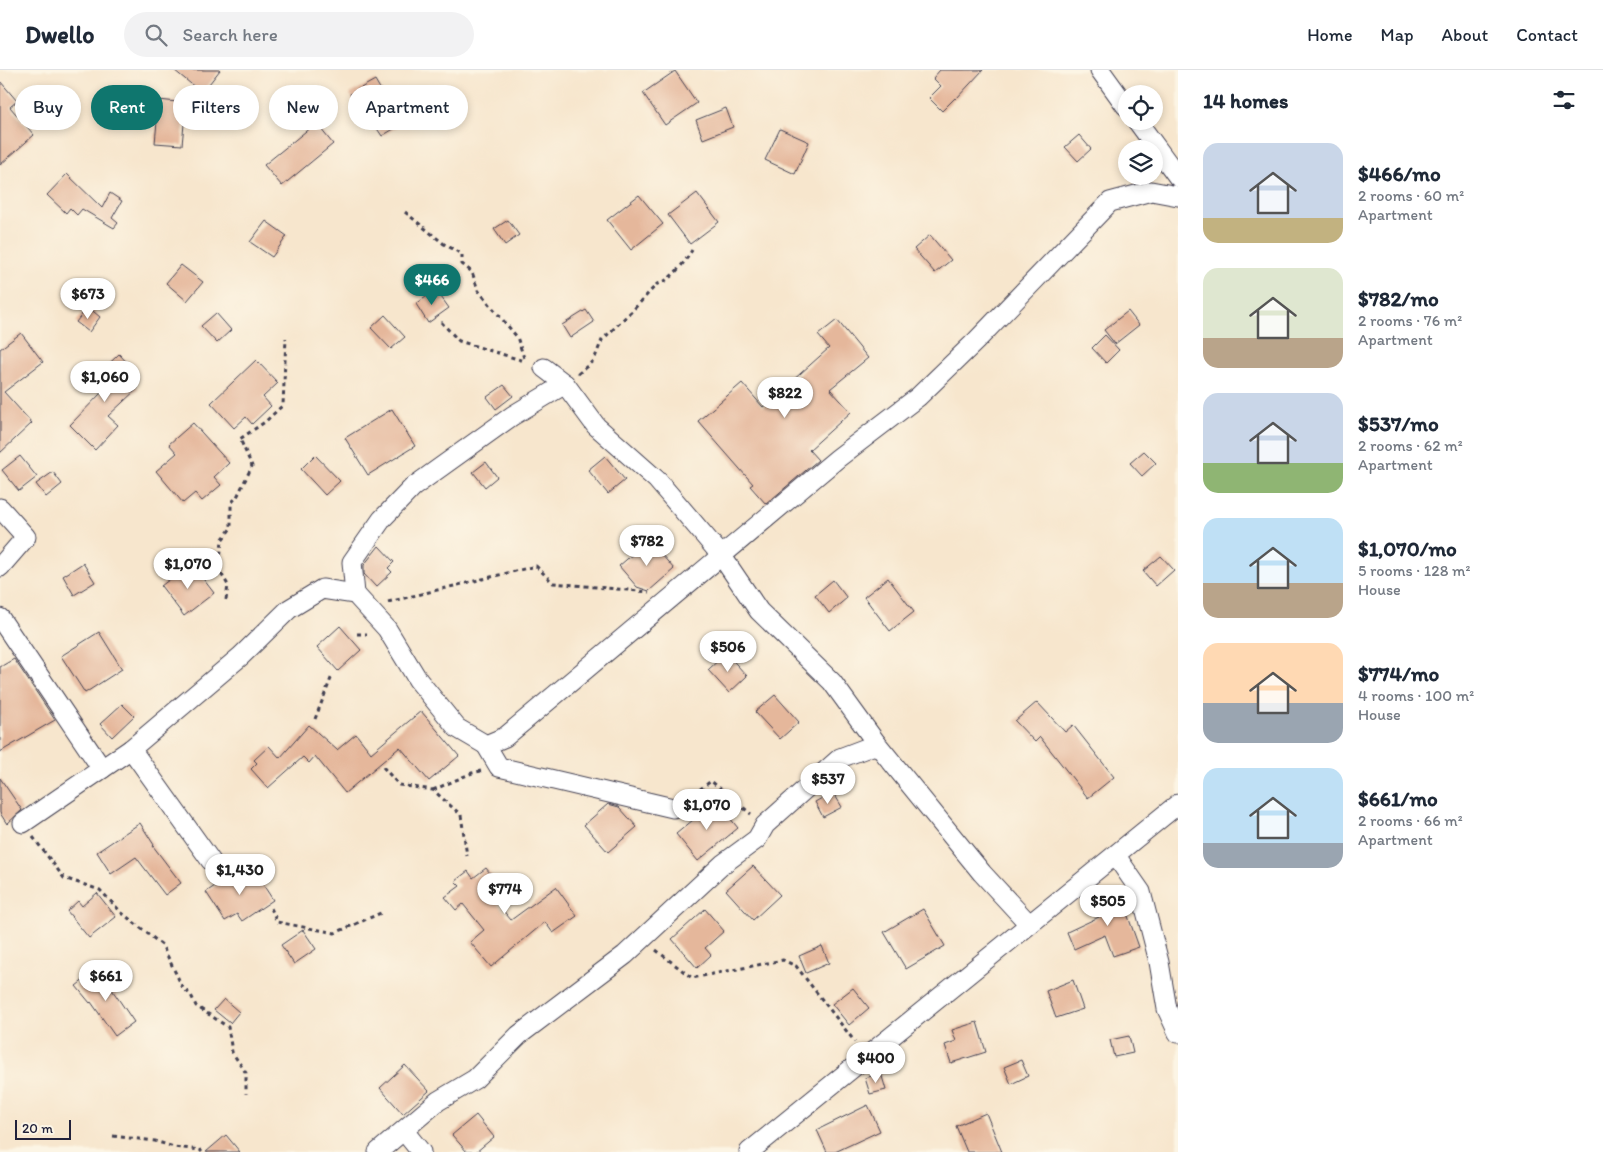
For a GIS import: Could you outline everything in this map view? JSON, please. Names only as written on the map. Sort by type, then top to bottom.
[{"type":"street","points":[[1100,70],[1118,95]]},
{"type":"street","points":[[1144,130],[1178,177]]},
{"type":"street","points":[[486,745],[505,737],[838,458],[918,396],[976,341],[1110,202],[1151,191],[1178,196]]},
{"type":"street","points":[[544,368],[565,384],[596,426],[657,480],[721,555],[759,611],[832,682],[877,744],[982,873],[1028,924]]},
{"type":"street","points":[[355,594],[352,562],[382,519],[413,487],[512,416],[565,384]]},
{"type":"street","points":[[0,508],[26,536],[0,567]]},
{"type":"street","points":[[23,823],[131,749],[241,656],[289,609],[322,589],[355,594],[387,629],[418,680],[457,728],[486,745],[499,767],[673,808]]},
{"type":"street","points":[[0,618],[102,769]]},
{"type":"street","points":[[378,1152],[438,1101],[474,1080],[519,1035],[625,955],[723,864],[757,839],[765,825],[840,758],[877,744]]},
{"type":"street","points":[[131,749],[212,860]]},
{"type":"street","points":[[749,1152],[1178,804]]},
{"type":"street","points":[[1116,856],[1141,892],[1155,945],[1167,1009],[1178,1033]]},
{"type":"street","points":[[404,1130],[421,1152]]},
{"type":"path","points":[[404,212],[444,244],[462,254],[462,264],[472,272],[478,290],[517,336],[525,361]]},
{"type":"path","points":[[565,384],[594,360],[602,340],[657,284],[662,283],[685,262],[692,250]]},
{"type":"path","points":[[441,322],[459,341],[544,368]]},
{"type":"path","points":[[226,600],[228,586],[219,570],[222,540],[231,528],[231,503],[252,466],[240,439],[264,422],[283,405],[286,338]]},
{"type":"path","points":[[374,614],[387,602],[536,566],[553,583],[674,596]]},
{"type":"path","points":[[315,719],[332,676]]},
{"type":"path","points":[[383,768],[399,785],[434,790],[472,773],[499,767]]},
{"type":"path","points":[[673,808],[711,781],[765,825]]},
{"type":"path","points":[[434,790],[461,815],[467,856]]},
{"type":"path","points":[[23,823],[64,878],[100,890],[122,913],[162,945],[183,988],[191,995],[196,1006],[228,1027],[232,1052],[246,1073],[246,1094]]},
{"type":"path","points":[[271,908],[277,922],[334,933],[383,912]]},
{"type":"path","points":[[641,939],[692,978],[782,960],[796,966],[867,1057]]},
{"type":"path","points":[[113,1136],[155,1141],[174,1147],[200,1150],[202,1152]]},
{"type":"building","points":[[174,70],[220,70],[208,85],[192,85]]},
{"type":"building","points":[[940,70],[983,70],[942,111],[929,98],[941,86],[933,78]]},
{"type":"building","points":[[675,71],[697,103],[665,125],[643,93]]},
{"type":"building","points":[[375,80],[378,85],[366,85]]},
{"type":"building","points":[[0,81],[15,99],[15,103],[10,107],[15,113],[15,130],[30,130],[34,135],[0,165]]},
{"type":"building","points":[[163,100],[173,102],[173,130],[183,130],[182,145],[155,143],[156,130],[163,130]]},
{"type":"building","points":[[726,108],[733,127],[703,139],[696,120]]},
{"type":"building","points":[[780,129],[809,142],[795,174],[765,160]]},
{"type":"building","points":[[307,130],[322,130],[333,144],[282,186],[264,165]]},
{"type":"building","points":[[378,130],[392,130],[382,136]]},
{"type":"building","points":[[1079,135],[1091,149],[1078,161],[1065,147]]},
{"type":"building","points":[[67,174],[102,208],[110,193],[122,201],[112,218],[118,223],[114,228],[82,209],[77,215],[70,208],[66,213],[47,195]]},
{"type":"building","points":[[697,193],[719,222],[690,244],[668,215]]},
{"type":"building","points":[[639,195],[663,224],[631,250],[607,220]]},
{"type":"building","points":[[508,220],[519,235],[505,245],[494,229]]},
{"type":"building","points":[[266,221],[287,236],[272,257],[250,242]]},
{"type":"building","points":[[930,235],[951,260],[935,273],[914,249]]},
{"type":"building","points":[[181,265],[203,282],[187,301],[166,283]]},
{"type":"building","points":[[436,290],[449,308],[428,323],[416,304]]},
{"type":"building","points":[[88,307],[100,317],[89,332],[76,322]]},
{"type":"building","points":[[586,310],[594,322],[570,338],[562,325]]},
{"type":"building","points":[[1128,311],[1139,325],[1115,344],[1104,330]]},
{"type":"building","points":[[216,313],[231,330],[217,343],[201,326]]},
{"type":"building","points":[[385,315],[405,337],[391,349],[371,328]]},
{"type":"building","points":[[837,320],[868,358],[830,389],[851,412],[809,450],[818,460],[766,504],[750,486],[753,484],[698,421],[742,383],[763,407],[829,348],[818,335]]},
{"type":"building","points":[[21,333],[43,362],[4,392],[32,423],[0,453],[0,349]]},
{"type":"building","points":[[1105,335],[1119,350],[1106,363],[1092,348]]},
{"type":"building","points":[[119,354],[133,369],[126,377],[138,388],[108,416],[118,425],[95,450],[70,425],[103,391],[92,380]]},
{"type":"building","points":[[256,360],[278,383],[263,397],[271,406],[252,424],[246,417],[234,428],[211,403]]},
{"type":"building","points":[[504,385],[513,396],[496,409],[487,397]]},
{"type":"building","points":[[392,409],[415,446],[368,475],[345,438]]},
{"type":"building","points":[[193,423],[229,463],[214,477],[221,485],[202,501],[195,493],[183,503],[156,471],[177,453],[169,444]]},
{"type":"building","points":[[1144,451],[1156,463],[1142,476],[1130,463]]},
{"type":"building","points":[[315,455],[340,481],[325,495],[301,469]]},
{"type":"building","points":[[20,456],[37,477],[19,491],[2,470]]},
{"type":"building","points":[[605,456],[625,480],[608,494],[588,470]]},
{"type":"building","points":[[486,462],[497,477],[485,487],[473,472]]},
{"type":"building","points":[[53,472],[62,484],[46,497],[36,484]]},
{"type":"building","points":[[649,540],[674,569],[649,591],[637,587],[619,566]]},
{"type":"building","points":[[379,546],[394,562],[388,568],[392,572],[376,587],[364,574],[364,565]]},
{"type":"building","points":[[1161,556],[1174,570],[1156,586],[1143,571]]},
{"type":"building","points":[[83,563],[95,582],[74,595],[63,576]]},
{"type":"building","points":[[191,563],[214,593],[184,616],[161,586]]},
{"type":"building","points":[[888,578],[914,612],[890,631],[864,597]]},
{"type":"building","points":[[833,580],[847,598],[829,613],[815,595]]},
{"type":"building","points":[[340,626],[361,650],[338,671],[317,647]]},
{"type":"building","points":[[99,632],[122,669],[85,693],[61,656]]},
{"type":"building","points":[[726,653],[747,676],[729,693],[708,670]]},
{"type":"building","points":[[14,659],[55,720],[0,752],[0,667]]},
{"type":"building","points":[[775,695],[799,722],[780,739],[755,712]]},
{"type":"building","points":[[1037,702],[1065,732],[1073,725],[1114,777],[1088,798],[1040,737],[1035,742],[1015,721]]},
{"type":"building","points":[[122,704],[134,716],[112,737],[100,724]]},
{"type":"building","points":[[421,711],[459,756],[429,781],[400,747],[345,793],[315,756],[309,763],[303,757],[268,788],[251,769],[257,763],[254,760],[269,746],[280,758],[309,725],[337,750],[356,734],[371,753]]},
{"type":"building","points":[[0,778],[22,810],[7,824],[0,813]]},
{"type":"building","points":[[833,792],[842,807],[823,817],[815,802]]},
{"type":"building","points":[[716,801],[738,828],[698,861],[676,834]]},
{"type":"building","points":[[608,804],[619,807],[637,827],[608,852],[584,825]]},
{"type":"building","points":[[140,823],[153,846],[181,883],[165,895],[136,857],[111,874],[97,852]]},
{"type":"building","points":[[753,866],[780,895],[753,920],[726,890]]},
{"type":"building","points":[[486,868],[501,887],[491,896],[511,920],[556,887],[577,916],[553,933],[545,922],[491,967],[470,942],[484,930],[463,904],[456,910],[445,897],[460,886],[455,881],[468,871],[473,878]]},
{"type":"building","points":[[253,869],[273,900],[242,921],[237,914],[225,921],[206,892],[239,870],[243,876]]},
{"type":"building","points":[[97,893],[116,917],[89,938],[67,911],[78,901],[82,906]]},
{"type":"building","points":[[1120,894],[1139,947],[1113,956],[1105,935],[1074,949],[1067,932],[1099,917],[1094,903]]},
{"type":"building","points":[[705,909],[724,931],[705,948],[711,955],[697,968],[672,939]]},
{"type":"building","points":[[923,909],[945,946],[906,969],[884,932]]},
{"type":"building","points":[[303,930],[316,949],[294,964],[281,945]]},
{"type":"building","points":[[822,946],[829,963],[806,973],[799,956]]},
{"type":"building","points":[[98,969],[134,1022],[115,1036],[91,1002],[76,986]]},
{"type":"building","points":[[1073,980],[1083,1009],[1056,1018],[1046,991]]},
{"type":"building","points":[[853,988],[869,1008],[849,1025],[832,1004]]},
{"type":"building","points":[[224,999],[239,1012],[230,1023],[214,1010]]},
{"type":"building","points":[[977,1022],[986,1052],[951,1063],[945,1045],[956,1041],[952,1030]]},
{"type":"building","points":[[1129,1036],[1133,1053],[1114,1057],[1110,1040]]},
{"type":"building","points":[[1021,1060],[1028,1076],[1011,1084],[1004,1067]]},
{"type":"building","points":[[405,1065],[429,1091],[403,1114],[380,1088]]},
{"type":"building","points":[[881,1073],[886,1090],[870,1094],[865,1078]]},
{"type":"building","points":[[868,1105],[880,1131],[835,1152],[827,1152],[817,1130]]},
{"type":"building","points":[[986,1113],[1002,1152],[967,1152],[956,1126]]},
{"type":"building","points":[[476,1115],[494,1137],[476,1152],[467,1152],[452,1135]]},
{"type":"building","points":[[226,1135],[240,1152],[206,1152]]}]
